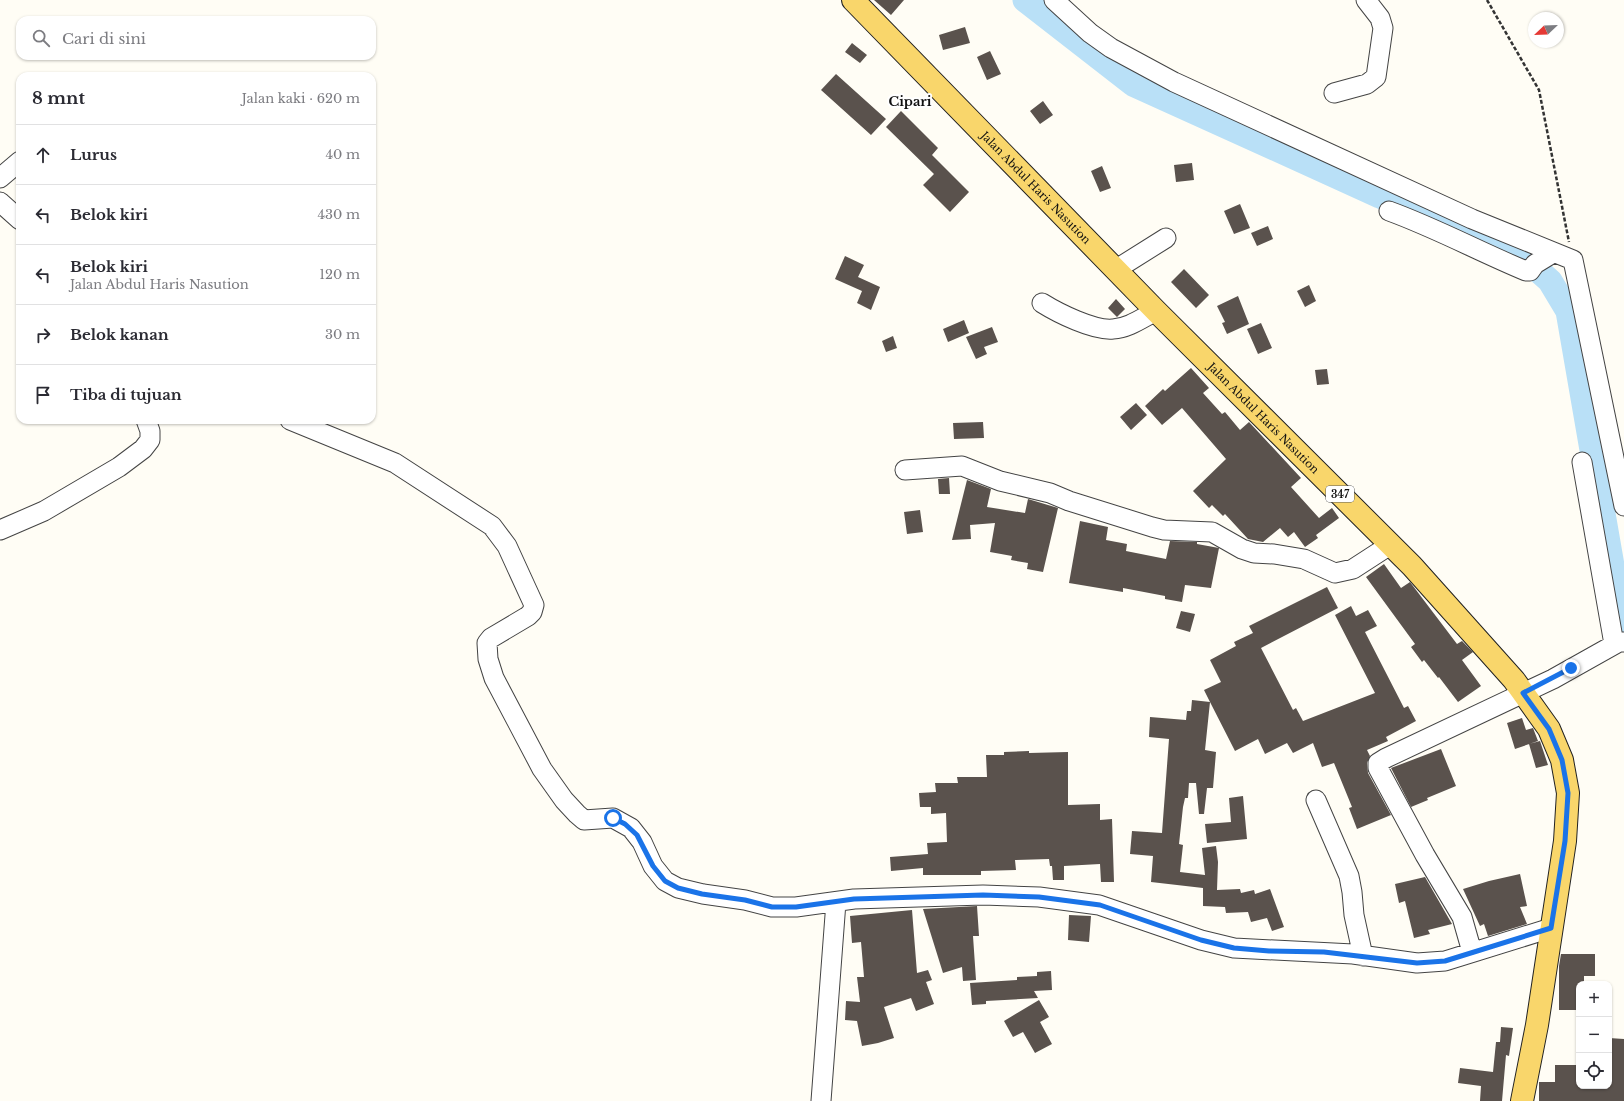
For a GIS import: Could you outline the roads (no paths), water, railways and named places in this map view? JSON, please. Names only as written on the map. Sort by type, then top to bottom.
[{"type":"main road","name":"Jalan Abdul Haris Nasution","points":[[853,0],[1115,270],[1412,566],[1514,680],[1549,729],[1562,760],[1568,793],[1565,841],[1537,1025],[1522,1101]]},
{"type":"street","points":[[1054,0],[1090,33],[1111,48],[1174,82],[1472,219],[1573,260],[1624,506]]},
{"type":"street","points":[[1334,93],[1367,84],[1376,77],[1383,28],[1380,18],[1366,0]]},
{"type":"street","points":[[0,178],[16,164]]},
{"type":"street","points":[[0,202],[16,216]]},
{"type":"street","points":[[1389,211],[1447,234],[1490,256],[1526,271],[1554,253]]},
{"type":"street","points":[[1115,270],[1166,238]]},
{"type":"street","points":[[1042,303],[1062,315],[1105,329],[1127,326],[1156,311]]},
{"type":"street","points":[[0,530],[44,511],[119,467],[143,449],[150,440],[152,424]]},
{"type":"street","points":[[300,424],[395,463],[492,526],[502,539],[534,605],[532,612],[528,616],[489,640],[486,646],[488,659],[494,678],[542,769],[577,814],[584,820],[613,818],[631,828],[642,842],[653,866],[665,881],[678,888],[702,894],[745,900],[772,907],[796,907],[854,899],[983,895],[1039,897],[1100,905],[1201,940],[1234,948],[1269,951],[1324,952],[1417,963],[1445,961],[1551,928]]},
{"type":"street","points":[[1472,952],[1462,916],[1425,856],[1378,768],[1378,763],[1523,693],[1619,642],[1582,462]]},
{"type":"street","points":[[905,470],[962,466],[1000,481],[1038,490],[1152,527],[1164,530],[1212,532],[1242,549],[1254,553],[1274,554],[1304,559],[1335,573],[1353,569],[1390,545]]},
{"type":"street","points":[[1316,800],[1349,876],[1354,915],[1363,956]]},
{"type":"street","points":[[821,1101],[836,902]]},
{"type":"waterway","points":[[1025,0],[1133,84],[1380,196],[1523,257],[1550,281],[1568,311],[1624,635]]},
{"type":"district","name":"Cipari","points":[[910,101]]}]
